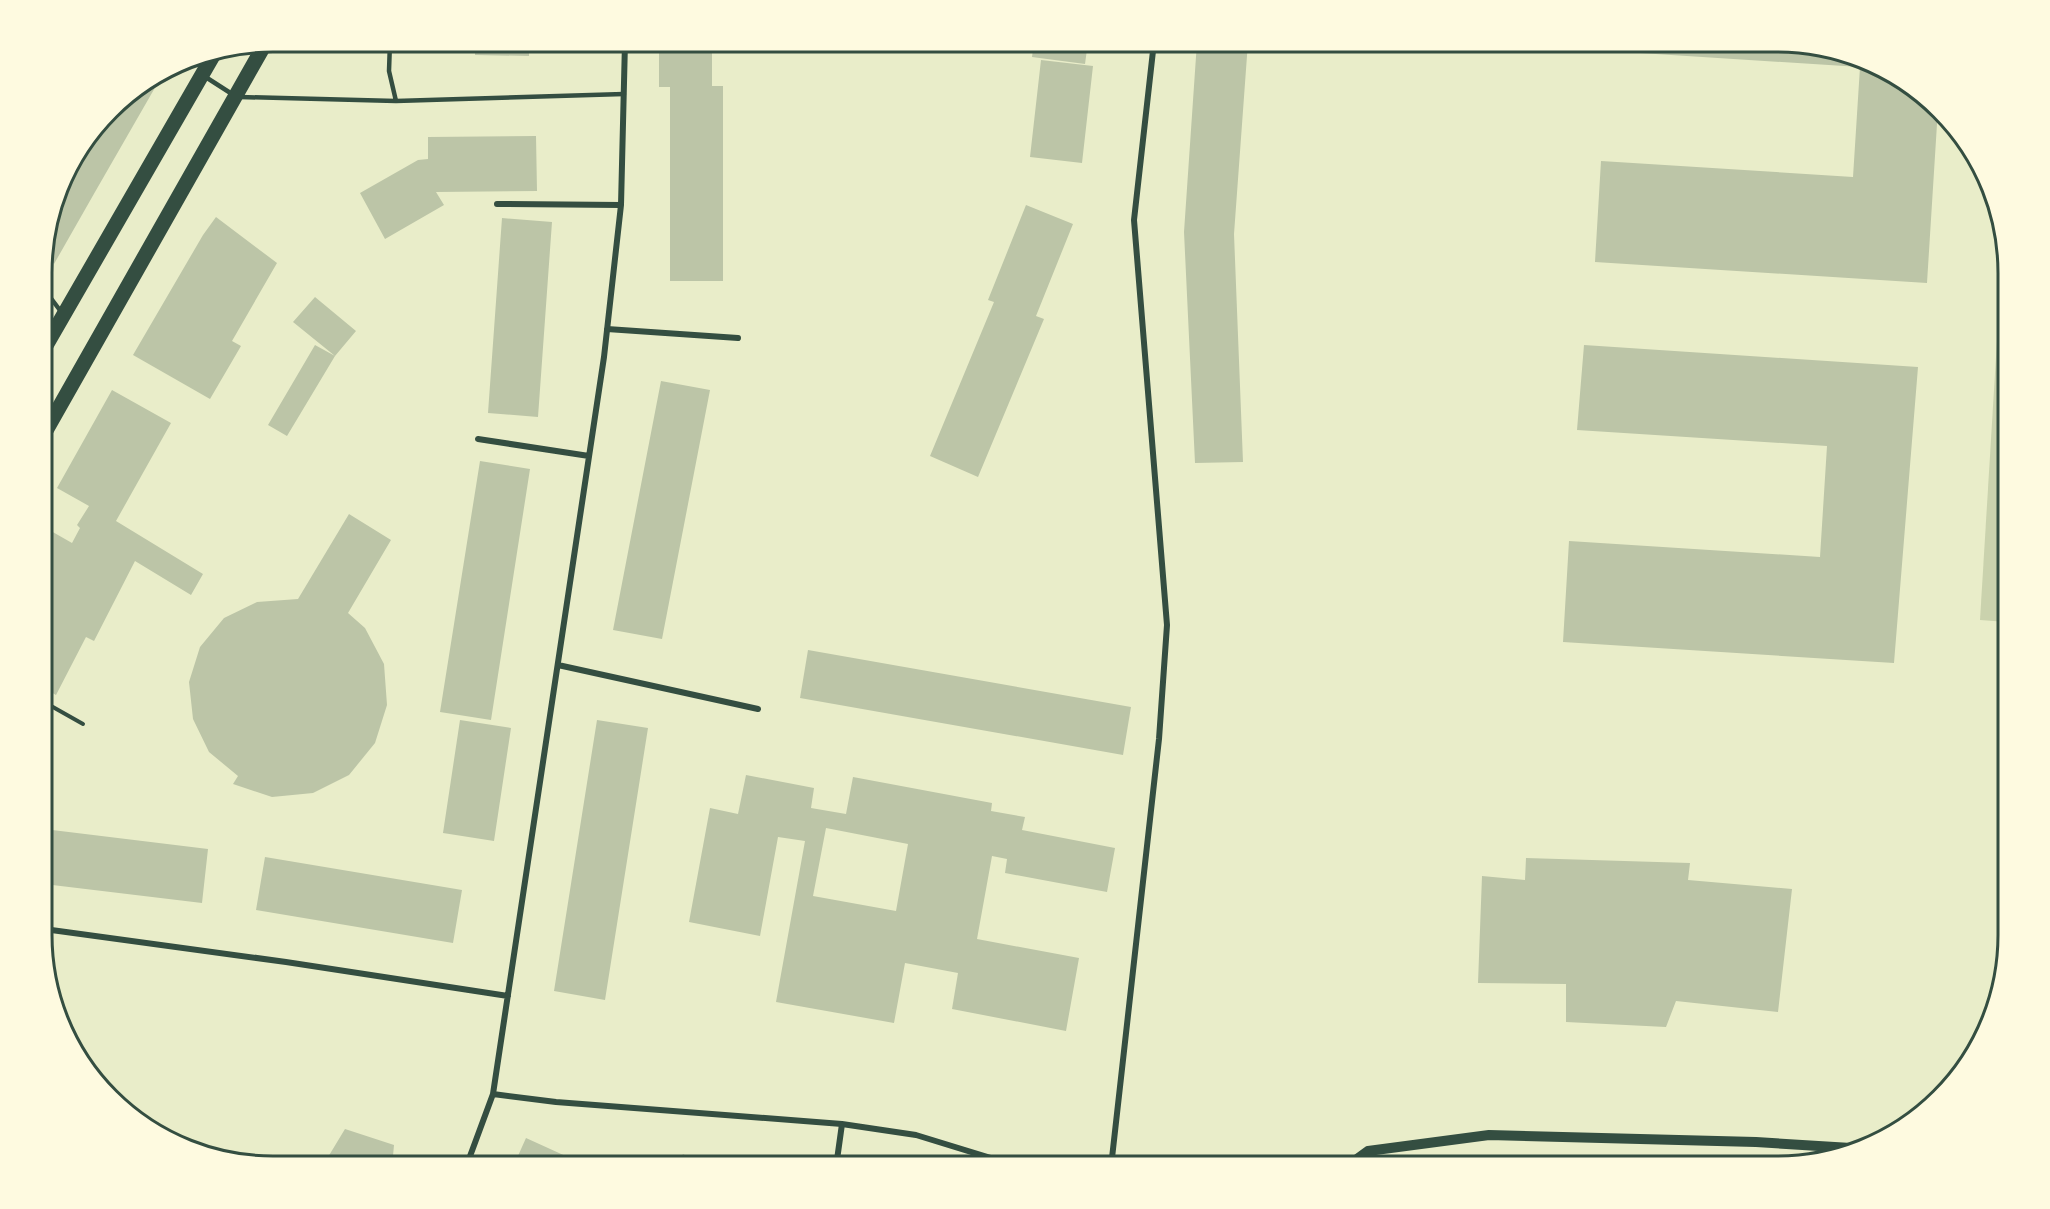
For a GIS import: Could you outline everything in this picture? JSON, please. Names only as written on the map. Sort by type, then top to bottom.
[{"type":"main road","points":[[52,420],[260,53]]},
{"type":"main road","points":[[52,334],[209,62]]},
{"type":"street","points":[[470,1156],[494,1094],[607,329],[621,205],[625,52]]},
{"type":"street","points":[[1112,1156],[1159,739],[1167,625],[1134,220],[1153,52]]},
{"type":"street","points":[[497,204],[621,205]]},
{"type":"street","points":[[607,329],[738,338]]},
{"type":"street","points":[[478,439],[589,456]]},
{"type":"street","points":[[558,665],[758,709]]},
{"type":"street","points":[[52,930],[286,962],[508,996]]},
{"type":"street","points":[[494,1094],[556,1102],[842,1124],[916,1135],[984,1156]]},
{"type":"street","points":[[838,1156],[842,1124]]},
{"type":"street","points":[[1361,1156],[1368,1151],[1489,1135],[1756,1142],[1837,1148]]},
{"type":"lane","points":[[390,52],[390,71],[396,101]]},
{"type":"lane","points":[[201,75],[235,96],[396,101],[624,94]]},
{"type":"lane","points":[[52,300],[63,314]]},
{"type":"path","points":[[52,707],[82,724]]},
{"type":"green space","points":[[1998,324],[1998,621],[1980,620]]},
{"type":"building","points":[[475,52],[529,52],[529,56],[475,55]]},
{"type":"building","points":[[659,52],[712,52],[712,86],[723,86],[723,281],[670,281],[670,87],[659,87]]},
{"type":"building","points":[[1033,52],[1087,52],[1085,64],[1032,57]]},
{"type":"building","points":[[1196,52],[1247,52],[1234,234],[1243,462],[1195,463],[1184,232]]},
{"type":"building","points":[[1625,52],[1777,52],[1806,54],[1855,67]]},
{"type":"building","points":[[1041,60],[1093,66],[1082,163],[1030,157]]},
{"type":"building","points":[[1860,69],[1887,82],[1911,98],[1937,122],[1927,283],[1595,262],[1601,161],[1853,177]]},
{"type":"building","points":[[155,87],[54,264],[54,244],[60,216],[69,189],[82,163],[117,117]]},
{"type":"building","points":[[536,136],[537,191],[436,192],[444,205],[385,239],[360,193],[418,160],[428,159],[428,137]]},
{"type":"building","points":[[1026,205],[1073,224],[1036,316],[1044,319],[978,477],[930,456],[994,302],[988,300]]},
{"type":"building","points":[[216,217],[277,263],[232,341],[241,346],[210,399],[133,355],[203,235]]},
{"type":"building","points":[[502,218],[552,222],[538,417],[488,413]]},
{"type":"building","points":[[315,297],[356,331],[335,356],[293,322]]},
{"type":"building","points":[[315,345],[335,356],[287,436],[268,425]]},
{"type":"building","points":[[1584,345],[1918,367],[1894,663],[1563,642],[1569,541],[1820,557],[1827,446],[1577,430]]},
{"type":"building","points":[[661,381],[710,390],[662,639],[613,630]]},
{"type":"building","points":[[112,390],[171,423],[116,521],[203,574],[191,595],[135,561],[94,641],[86,637],[56,695],[52,693],[52,532],[72,543],[80,528],[77,525],[89,506],[57,488]]},
{"type":"building","points":[[480,461],[530,469],[491,720],[440,712]]},
{"type":"building","points":[[349,514],[391,540],[348,613],[365,628],[384,664],[387,705],[375,743],[349,775],[313,793],[272,797],[233,784],[238,776],[209,752],[193,719],[189,682],[200,647],[224,618],[257,602],[298,599]]},
{"type":"building","points":[[808,650],[1131,707],[1123,755],[800,698]]},
{"type":"building","points":[[460,720],[511,728],[494,841],[443,833]]},
{"type":"building","points":[[597,720],[648,728],[605,1000],[554,991]]},
{"type":"building","points":[[746,775],[814,788],[811,808],[846,814],[853,777],[992,803],[991,811],[1025,817],[1022,830],[1115,848],[1107,892],[1005,873],[1007,859],[992,856],[977,939],[1079,958],[1066,1031],[952,1009],[958,973],[905,963],[894,1023],[776,1002],[805,841],[778,837],[760,936],[689,922],[710,808],[738,814]],"holes":[[[826,828],[908,844],[896,911],[813,896]]]},
{"type":"building","points":[[52,830],[208,849],[202,903],[52,885]]},
{"type":"building","points":[[265,857],[462,890],[453,943],[256,910]]},
{"type":"building","points":[[1526,858],[1690,863],[1688,880],[1792,889],[1778,1012],[1676,1001],[1666,1027],[1566,1022],[1566,984],[1478,983],[1482,876],[1525,880]]},
{"type":"building","points":[[345,1129],[394,1145],[393,1156],[329,1156]]},
{"type":"building","points":[[526,1138],[566,1156],[518,1156]]}]
